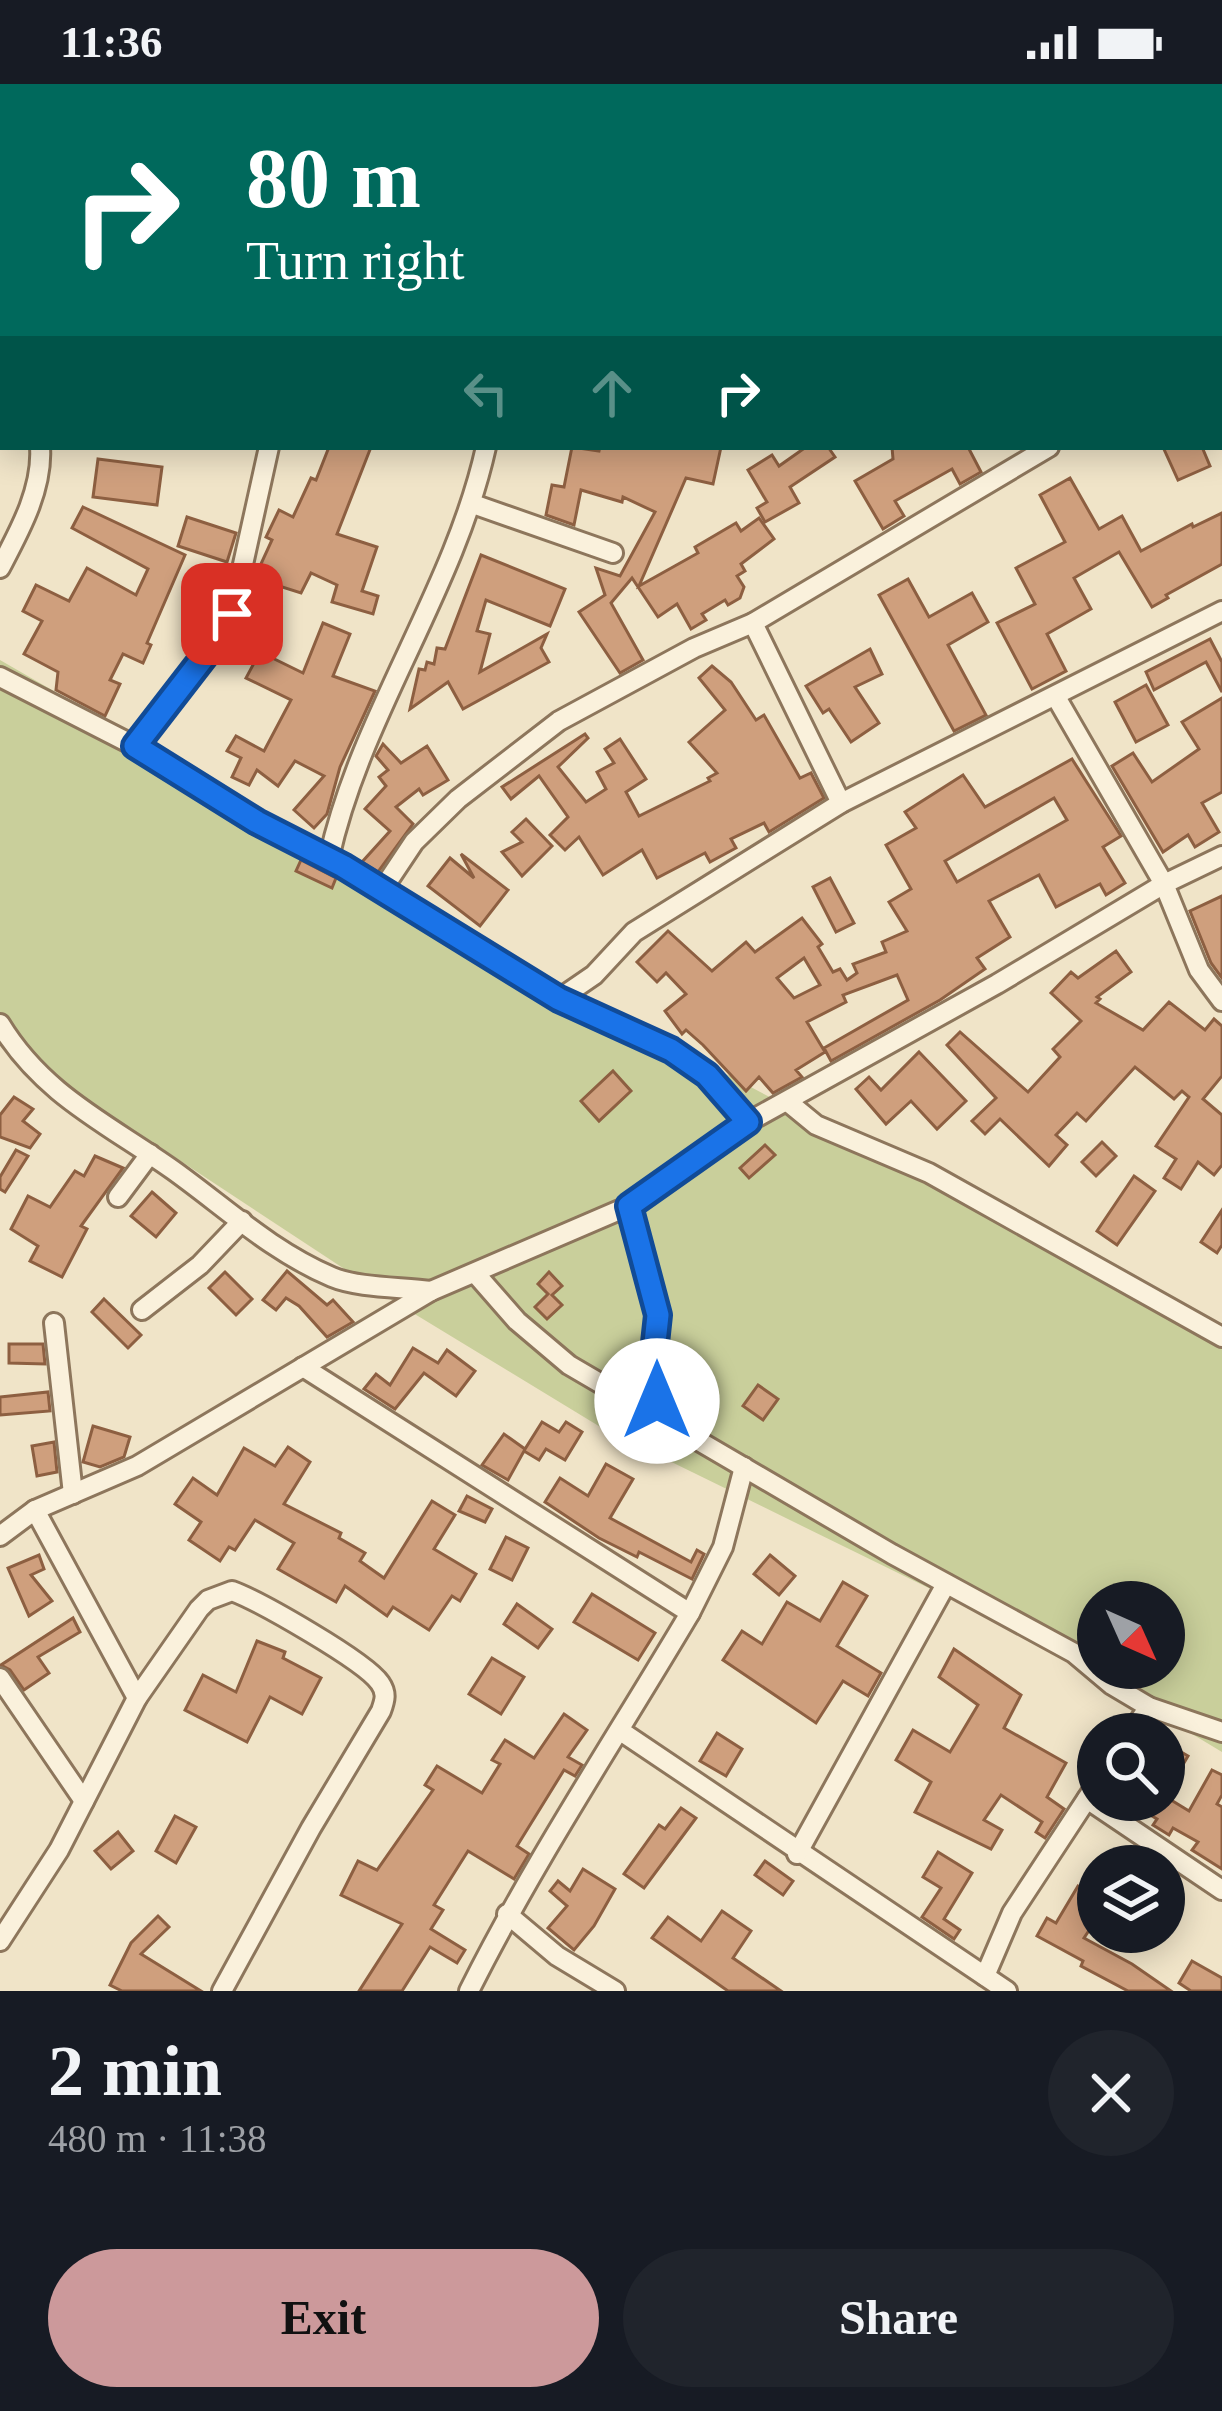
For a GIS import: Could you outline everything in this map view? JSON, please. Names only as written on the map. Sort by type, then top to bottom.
[{"type":"street","points":[[0,568],[22,526],[38,477],[40,450]]},
{"type":"street","points":[[135,746],[232,614],[267,450]]},
{"type":"street","points":[[329,858],[340,812],[373,725],[473,504],[485,450]]},
{"type":"street","points":[[382,890],[414,842],[458,799],[559,721],[694,648],[753,623],[1044,450]]},
{"type":"street","points":[[473,504],[614,553]]},
{"type":"street","points":[[559,999],[594,975],[634,932],[842,802],[1222,611]]},
{"type":"street","points":[[753,623],[842,802]]},
{"type":"street","points":[[0,677],[135,746],[559,999],[671,1050],[707,1075],[748,1122]]},
{"type":"street","points":[[1056,698],[1164,884],[1199,970],[1222,1001]]},
{"type":"street","points":[[0,1535],[35,1510],[137,1466],[431,1292],[629,1206],[748,1122],[997,984],[1164,884],[1222,856]]},
{"type":"street","points":[[0,1024],[16,1052],[51,1089],[150,1154],[275,1248],[333,1277],[431,1292]]},
{"type":"street","points":[[788,1102],[816,1125],[929,1173],[1222,1337]]},
{"type":"street","points":[[118,1197],[150,1154]]},
{"type":"street","points":[[629,1206],[658,1315],[652,1384],[668,1421]]},
{"type":"street","points":[[142,1310],[200,1265],[242,1221]]},
{"type":"street","points":[[475,1273],[542,1344],[569,1365],[1074,1653],[1149,1706],[1222,1732]]},
{"type":"street","points":[[54,1323],[73,1494]]},
{"type":"street","points":[[303,1367],[690,1612]]},
{"type":"street","points":[[469,1991],[507,1914],[622,1732],[690,1612],[723,1547],[744,1467]]},
{"type":"street","points":[[35,1510],[137,1698]]},
{"type":"street","points":[[797,1853],[946,1584]]},
{"type":"street","points":[[0,1941],[59,1850],[137,1698],[199,1609],[232,1591],[353,1661],[383,1688],[386,1699],[222,1991]]},
{"type":"street","points":[[0,1678],[83,1801]]},
{"type":"street","points":[[1144,1713],[1149,1706]]},
{"type":"street","points":[[622,1732],[1007,1991]]},
{"type":"street","points":[[985,1976],[1012,1912],[1077,1813]]},
{"type":"street","points":[[1132,1821],[1222,1890]]},
{"type":"street","points":[[507,1914],[569,1965],[615,1991]]},
{"type":"green space","points":[[0,660],[622,1019],[887,1159],[1222,1346],[1222,1752],[1185,1730],[1185,1713],[1157,1713],[1117,1689],[1185,1689],[1185,1581],[1077,1581],[1077,1665],[602,1428],[390,1299],[0,1042]]},
{"type":"building","points":[[328,450],[370,450],[337,534],[377,547],[362,591],[378,596],[373,614],[332,602],[337,585],[311,573],[301,593],[273,584],[271,588],[254,579],[272,540],[266,537],[279,510],[293,517],[311,478],[316,480]]},
{"type":"building","points":[[571,450],[720,450],[713,484],[686,478],[639,586],[698,553],[695,547],[736,523],[741,531],[759,518],[774,539],[741,564],[745,571],[737,576],[744,587],[740,598],[728,605],[725,600],[702,614],[706,620],[691,629],[677,604],[658,617],[632,578],[611,603],[643,660],[620,673],[579,612],[605,595],[596,568],[620,576],[655,512],[623,497],[622,502],[581,490],[574,525],[546,515],[552,485],[564,487]]},
{"type":"building","points":[[802,450],[830,450],[835,457],[790,487],[799,503],[765,522],[757,508],[767,502],[748,470],[772,455],[779,466]]},
{"type":"building","points":[[892,450],[970,450],[981,472],[960,484],[952,469],[895,501],[904,516],[883,529],[855,481],[893,459]]},
{"type":"building","points":[[1164,450],[1203,450],[1210,466],[1178,480]]},
{"type":"building","points":[[98,459],[162,467],[157,505],[93,497]]},
{"type":"building","points":[[1070,478],[1099,529],[1122,516],[1141,551],[1222,513],[1222,564],[1152,607],[1119,552],[1074,578],[1091,609],[1047,634],[1066,671],[1032,689],[997,623],[1035,604],[1016,568],[1065,542],[1040,495]]},
{"type":"building","points":[[83,507],[185,555],[143,663],[123,654],[110,680],[120,684],[105,716],[56,690],[58,672],[24,654],[42,621],[23,611],[36,585],[69,601],[87,568],[136,595],[148,569],[72,528]]},
{"type":"building","points":[[187,517],[236,533],[227,562],[178,546]]},
{"type":"building","points":[[481,555],[565,589],[550,626],[486,600],[477,631],[490,634],[480,672],[547,634],[541,648],[549,662],[463,709],[448,682],[410,709],[419,669],[425,670],[427,662],[434,664],[437,648],[445,649]]},
{"type":"building","points":[[908,579],[929,617],[972,593],[988,622],[948,645],[986,715],[954,731],[879,595]]},
{"type":"building","points":[[323,623],[350,634],[333,676],[375,691],[340,767],[327,814],[314,828],[294,810],[324,776],[295,761],[278,786],[257,770],[249,785],[232,777],[241,758],[227,751],[236,736],[264,751],[291,700],[246,678],[260,652],[303,673]]},
{"type":"building","points":[[1210,639],[1222,662],[1222,692],[1206,662],[1154,690],[1146,672]]},
{"type":"building","points":[[870,649],[882,674],[855,687],[879,723],[851,742],[829,709],[823,713],[806,686]]},
{"type":"building","points":[[712,666],[731,682],[756,720],[764,715],[800,778],[811,773],[824,798],[769,832],[764,823],[731,839],[736,848],[710,862],[705,853],[657,878],[642,850],[603,875],[579,837],[565,850],[550,835],[568,817],[539,776],[511,799],[502,787],[585,734],[588,738],[558,767],[586,802],[606,789],[597,772],[614,763],[605,749],[620,739],[646,779],[626,792],[639,816],[710,781],[717,773],[689,742],[725,710],[699,678]]},
{"type":"building","points":[[1146,685],[1168,725],[1136,742],[1115,702]]},
{"type":"building","points":[[1222,698],[1222,792],[1202,803],[1219,832],[1195,847],[1188,835],[1163,852],[1112,766],[1133,753],[1152,782],[1199,749],[1182,722]]},
{"type":"building","points":[[383,744],[401,763],[427,746],[448,780],[423,795],[419,789],[396,807],[413,824],[378,872],[362,862],[390,831],[365,809],[386,786],[379,777],[388,770],[376,756]]},
{"type":"building","points":[[1072,759],[1121,836],[1103,847],[1125,883],[1106,895],[1100,884],[1056,907],[1039,875],[989,901],[1010,937],[977,958],[985,969],[831,1061],[824,1048],[908,1000],[897,975],[843,995],[846,1002],[807,1022],[825,1052],[796,1070],[802,1077],[773,1093],[759,1077],[746,1091],[703,1045],[686,1030],[682,1034],[665,1011],[686,994],[666,973],[657,982],[637,962],[668,931],[712,971],[746,942],[755,952],[802,918],[822,944],[818,947],[833,972],[840,969],[847,980],[857,973],[853,964],[886,952],[882,942],[907,931],[889,902],[911,889],[886,845],[916,828],[905,812],[963,775],[985,807]],"holes":[[[1054,798],[1067,820],[957,882],[945,861]],[[804,958],[820,985],[794,998],[777,978]]]},
{"type":"building","points":[[526,819],[552,846],[522,876],[502,852],[522,842],[512,832]]},
{"type":"building","points":[[461,854],[508,890],[480,926],[428,886],[450,858],[474,878]]},
{"type":"building","points":[[301,860],[336,878],[332,888],[296,871]]},
{"type":"building","points":[[830,878],[854,923],[836,932],[813,887]]},
{"type":"building","points":[[1222,896],[1222,978],[1190,911]]},
{"type":"building","points":[[1116,951],[1131,972],[1097,997],[1096,1003],[1143,1030],[1169,1002],[1205,1030],[1214,1019],[1222,1026],[1222,1076],[1203,1099],[1222,1115],[1222,1165],[1214,1175],[1198,1162],[1181,1189],[1164,1178],[1176,1159],[1156,1146],[1189,1097],[1182,1091],[1174,1099],[1135,1067],[1086,1121],[1077,1113],[1056,1135],[1067,1145],[1049,1166],[1000,1119],[985,1134],[972,1121],[996,1098],[947,1045],[960,1032],[1028,1092],[1060,1057],[1053,1049],[1081,1021],[1051,993],[1071,972],[1078,978]]},
{"type":"building","points":[[919,1052],[966,1101],[937,1129],[911,1101],[886,1124],[856,1089],[869,1077],[881,1090]]},
{"type":"building","points":[[613,1071],[631,1091],[599,1121],[581,1101]]},
{"type":"building","points":[[14,1097],[33,1109],[23,1121],[40,1134],[30,1148],[0,1137],[0,1115]]},
{"type":"building","points":[[1102,1142],[1116,1156],[1096,1176],[1082,1162]]},
{"type":"building","points":[[765,1145],[775,1155],[749,1178],[740,1168]]},
{"type":"building","points":[[16,1150],[28,1156],[5,1192],[0,1189],[0,1177]]},
{"type":"building","points":[[95,1156],[123,1168],[81,1226],[87,1229],[62,1277],[30,1261],[38,1246],[11,1229],[28,1196],[50,1207],[75,1171],[84,1176]]},
{"type":"building","points":[[1134,1176],[1155,1191],[1117,1245],[1097,1231]]},
{"type":"building","points":[[152,1192],[176,1213],[156,1237],[131,1216]]},
{"type":"building","points":[[1222,1210],[1222,1245],[1217,1253],[1201,1242]]},
{"type":"building","points":[[287,1271],[327,1305],[333,1300],[353,1322],[327,1337],[286,1298],[276,1310],[263,1300]]},
{"type":"building","points":[[225,1272],[252,1299],[236,1315],[209,1288]]},
{"type":"building","points":[[549,1272],[562,1286],[552,1295],[562,1305],[547,1319],[535,1307],[548,1294],[538,1284]]},
{"type":"building","points":[[104,1299],[141,1335],[128,1348],[92,1312]]},
{"type":"building","points":[[9,1344],[43,1344],[45,1364],[9,1363]]},
{"type":"building","points":[[413,1348],[438,1363],[447,1350],[475,1371],[456,1396],[424,1373],[395,1409],[364,1389],[376,1374],[390,1385]]},
{"type":"building","points":[[758,1385],[778,1399],[763,1420],[743,1406]]},
{"type":"building","points":[[48,1392],[50,1411],[0,1415],[0,1397]]},
{"type":"building","points":[[542,1422],[559,1432],[566,1422],[582,1432],[565,1460],[546,1449],[539,1460],[524,1451],[508,1480],[482,1465],[504,1434],[525,1449]]},
{"type":"building","points":[[93,1426],[130,1437],[124,1457],[100,1467],[83,1462]]},
{"type":"building","points":[[54,1442],[57,1472],[37,1476],[32,1446]]},
{"type":"building","points":[[288,1447],[310,1462],[284,1504],[341,1533],[339,1538],[365,1553],[360,1561],[384,1578],[432,1501],[455,1515],[434,1549],[476,1574],[460,1601],[452,1596],[429,1630],[393,1607],[387,1616],[345,1586],[336,1602],[278,1569],[294,1543],[255,1520],[235,1550],[229,1547],[220,1561],[189,1540],[201,1522],[175,1504],[193,1478],[217,1495],[244,1448],[275,1466]]},
{"type":"building","points":[[606,1464],[633,1479],[610,1518],[691,1562],[697,1550],[704,1554],[692,1579],[599,1538],[545,1502],[560,1478],[588,1496]]},
{"type":"building","points":[[467,1496],[492,1509],[485,1522],[459,1511]]},
{"type":"building","points":[[506,1537],[528,1548],[512,1580],[490,1569]]},
{"type":"building","points":[[39,1555],[44,1569],[31,1575],[52,1601],[29,1616],[8,1568]]},
{"type":"building","points":[[770,1555],[795,1576],[779,1595],[754,1574]]},
{"type":"building","points":[[843,1582],[867,1596],[837,1646],[881,1673],[868,1696],[843,1681],[816,1723],[723,1660],[742,1631],[762,1644],[787,1602],[820,1621]]},
{"type":"building","points":[[592,1594],[655,1633],[638,1660],[574,1622]]},
{"type":"building","points":[[517,1604],[552,1629],[538,1648],[504,1624]]},
{"type":"building","points":[[73,1618],[80,1632],[38,1657],[49,1673],[24,1690],[1,1665]]},
{"type":"building","points":[[257,1641],[285,1652],[283,1658],[321,1678],[302,1714],[270,1697],[247,1742],[185,1710],[203,1675],[236,1692]]},
{"type":"building","points":[[954,1649],[1021,1695],[1004,1728],[1066,1763],[1047,1797],[1064,1809],[1045,1838],[1036,1832],[1042,1822],[1001,1795],[984,1820],[1002,1830],[991,1849],[915,1812],[931,1782],[896,1760],[913,1730],[950,1752],[978,1705],[939,1677]]},
{"type":"building","points":[[492,1658],[524,1677],[501,1714],[469,1694]]},
{"type":"building","points":[[564,1714],[587,1730],[568,1757],[582,1765],[575,1776],[564,1770],[517,1846],[529,1854],[514,1879],[468,1851],[434,1905],[443,1910],[431,1929],[465,1950],[457,1963],[430,1947],[402,1991],[359,1991],[402,1924],[341,1895],[358,1861],[377,1870],[433,1790],[425,1785],[437,1766],[482,1793],[500,1764],[492,1760],[505,1740],[534,1758]]},
{"type":"building","points":[[717,1733],[742,1749],[726,1776],[700,1761]]},
{"type":"building","points":[[1212,1770],[1222,1775],[1217,1804],[1222,1807],[1222,1869],[1192,1850],[1198,1842],[1173,1828],[1169,1835],[1153,1825],[1156,1821],[1185,1821],[1185,1809],[1189,1811]]},
{"type":"building","points":[[681,1808],[696,1818],[644,1888],[624,1874],[659,1825],[665,1829]]},
{"type":"building","points":[[175,1816],[196,1827],[176,1863],[156,1851]]},
{"type":"building","points":[[118,1832],[133,1851],[111,1869],[95,1851]]},
{"type":"building","points":[[938,1852],[972,1873],[944,1919],[960,1930],[954,1939],[922,1917],[941,1888],[923,1877]]},
{"type":"building","points":[[765,1861],[793,1881],[783,1895],[755,1875]]},
{"type":"building","points":[[583,1869],[615,1889],[574,1950],[548,1928],[567,1906],[550,1891],[558,1881],[570,1891]]},
{"type":"building","points":[[1077,1888],[1077,1953],[1112,1953],[1171,1991],[1128,1991],[1081,1966],[1083,1961],[1037,1936],[1047,1918],[1056,1923]]},
{"type":"building","points":[[722,1911],[751,1931],[733,1958],[781,1991],[728,1991],[652,1938],[668,1917],[701,1941]]},
{"type":"building","points":[[158,1916],[169,1927],[141,1954],[201,1991],[122,1991],[110,1985],[131,1943]]},
{"type":"building","points":[[1192,1961],[1222,1978],[1222,1991],[1191,1991],[1179,1983]]},
{"type":"route","points":[[232,614],[135,746],[559,999],[671,1050],[707,1075],[748,1122],[629,1206],[658,1315],[652,1371],[657,1401]]}]
